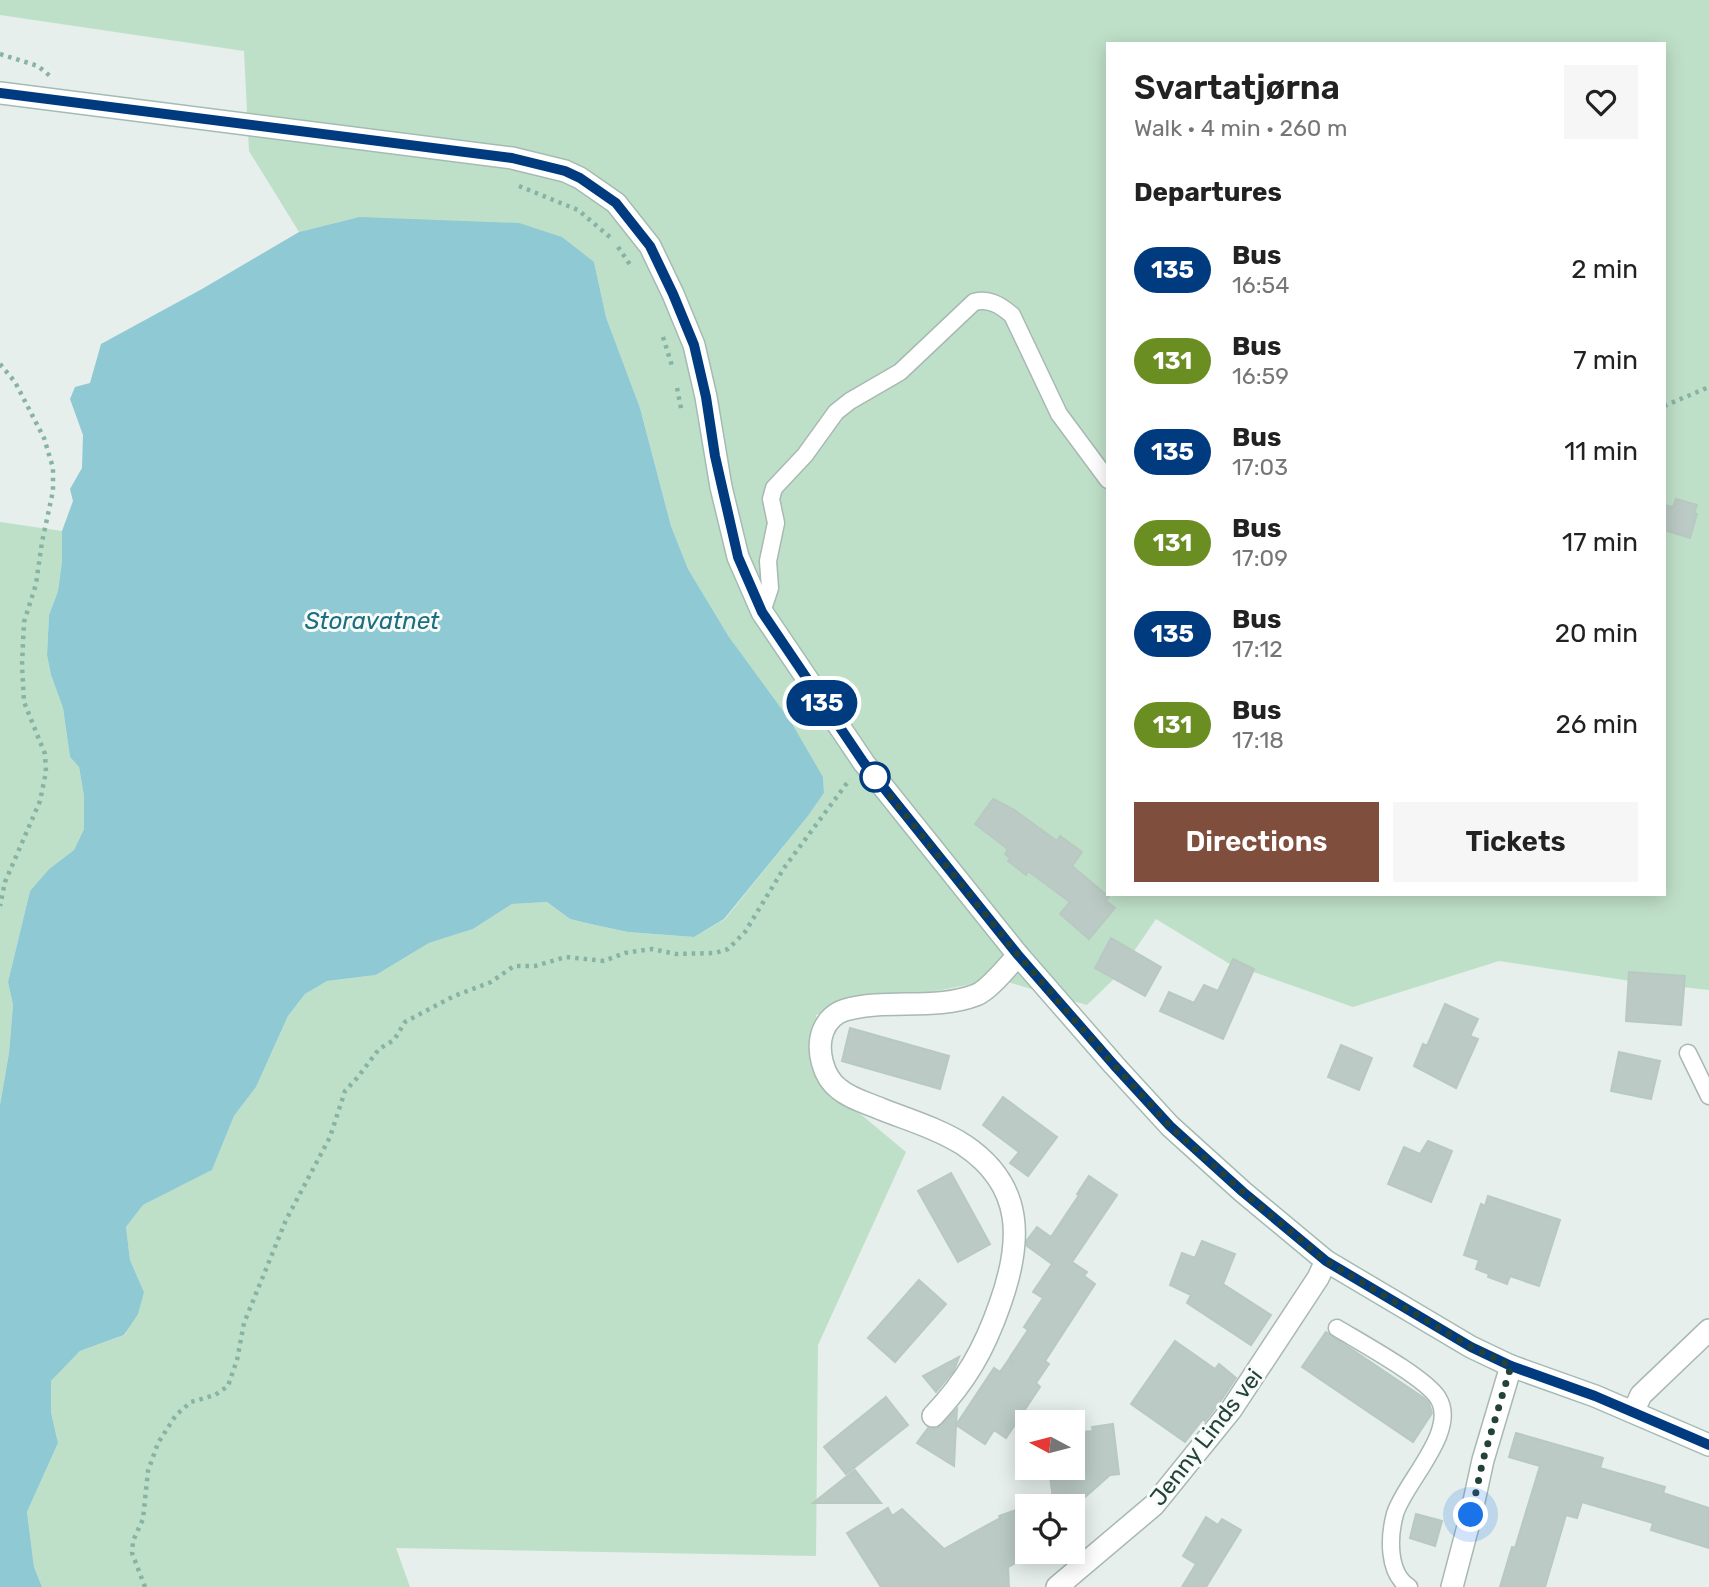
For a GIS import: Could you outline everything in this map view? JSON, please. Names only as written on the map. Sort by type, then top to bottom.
[{"type":"main road","points":[[0,93],[512,158],[565,171],[616,203],[650,246],[694,345],[706,397],[716,466],[738,557],[762,612],[864,763],[1018,955],[1114,1065],[1170,1126],[1243,1192],[1326,1261],[1471,1347],[1511,1366],[1595,1396],[1709,1445]]},
{"type":"main road","points":[[933,1416],[956,1391],[989,1336],[1010,1278],[1015,1222],[1011,1205],[1003,1184],[993,1169],[962,1144],[853,1098],[836,1087],[822,1066],[821,1041],[830,1018],[843,1011],[873,1006],[930,1004],[979,994],[1018,955]]},
{"type":"main road","name":"Jenny Linds vei","points":[[1056,1587],[1154,1505],[1238,1398],[1318,1278],[1326,1261]]},
{"type":"main road","points":[[1633,1412],[1641,1395],[1709,1330]]},
{"type":"main road","points":[[1452,1587],[1483,1460],[1511,1366]]},
{"type":"lane","points":[[762,612],[770,588],[768,561],[776,523],[771,499],[774,488],[805,455],[836,412],[900,372],[974,302],[990,301],[1001,305],[1012,315],[1059,414],[1106,477]]},
{"type":"lane","points":[[1688,1053],[1709,1096]]},
{"type":"lane","points":[[1337,1328],[1418,1380],[1440,1400],[1443,1414],[1437,1439],[1395,1513],[1391,1557],[1396,1573],[1409,1587]]},
{"type":"path","points":[[508,182],[578,210],[611,238],[633,268]]},
{"type":"path","points":[[662,336],[673,371]]},
{"type":"path","points":[[0,364],[15,383],[44,438],[53,468],[53,491],[41,542],[36,584],[24,622],[22,665],[24,702],[45,754],[46,772],[40,801],[5,882],[0,906]]},
{"type":"path","points":[[676,383],[684,421]]},
{"type":"path","points":[[1666,405],[1709,387]]},
{"type":"path","points":[[145,1587],[132,1553],[133,1541],[143,1520],[148,1471],[158,1443],[176,1415],[191,1402],[215,1395],[228,1386],[237,1360],[244,1323],[290,1212],[330,1137],[345,1091],[379,1049],[394,1040],[405,1022],[454,996],[491,982],[514,966],[535,966],[566,957],[604,961],[625,953],[652,949],[676,954],[715,953],[728,949],[745,932],[784,868],[864,763]]},
{"type":"path","points":[[841,768],[849,780]]},
{"type":"green space","points":[[0,0],[1709,0],[1709,990],[1499,961],[1353,1007],[1228,963],[1156,919],[1117,976],[1087,1005],[997,979],[816,1015],[834,1092],[906,1152],[818,1345],[816,1556],[396,1548],[410,1587],[42,1587],[34,1567],[27,1512],[58,1443],[51,1412],[51,1381],[80,1351],[125,1335],[144,1292],[130,1260],[126,1227],[143,1205],[212,1170],[234,1116],[256,1087],[288,1016],[305,994],[327,981],[376,975],[429,943],[473,929],[512,904],[547,902],[570,919],[595,925],[628,932],[694,937],[725,919],[824,793],[823,777],[729,637],[688,569],[671,526],[640,408],[606,317],[594,262],[359,217],[299,232],[249,151],[244,51],[0,15]]},
{"type":"green space","points":[[0,522],[62,531],[62,561],[58,591],[49,615],[47,655],[63,708],[70,757],[79,767],[84,796],[84,829],[74,850],[49,869],[30,891],[8,982],[13,1005],[9,1053],[0,1105]]},
{"type":"water","name":"Storavatnet","points":[[359,217],[519,223],[562,237],[594,262],[606,317],[640,408],[671,526],[688,569],[729,637],[791,722],[823,777],[824,793],[724,919],[694,937],[628,932],[595,925],[570,919],[547,902],[512,904],[473,929],[429,943],[376,975],[327,981],[305,994],[288,1016],[256,1087],[234,1116],[212,1170],[143,1205],[126,1227],[130,1260],[144,1292],[138,1314],[124,1335],[80,1351],[51,1381],[51,1412],[58,1443],[27,1512],[34,1567],[42,1587],[0,1587],[0,1105],[9,1053],[13,1005],[8,982],[30,891],[49,869],[74,850],[84,829],[84,796],[79,767],[70,757],[63,708],[47,655],[49,615],[58,591],[62,561],[62,531],[73,501],[70,489],[82,468],[83,435],[70,399],[75,387],[90,383],[101,344],[299,232]]},
{"type":"building","points":[[1676,499],[1697,505],[1690,538],[1666,531],[1666,505],[1673,507]]},
{"type":"building","points":[[993,799],[1013,809],[1057,841],[1060,836],[1082,852],[1072,866],[1109,897],[1106,901],[1115,908],[1089,939],[1060,914],[1070,902],[1028,871],[1026,875],[1008,861],[1010,858],[1005,854],[1008,849],[975,824]]},
{"type":"building","points":[[1111,938],[1161,967],[1145,996],[1095,968]]},
{"type":"building","points":[[1233,959],[1254,969],[1223,1039],[1160,1011],[1169,992],[1194,1003],[1204,985],[1218,991]]},
{"type":"building","points":[[1629,972],[1685,976],[1681,1025],[1626,1021]]},
{"type":"building","points":[[1445,1004],[1478,1019],[1470,1036],[1478,1039],[1456,1088],[1414,1066],[1423,1044],[1427,1046]]},
{"type":"building","points":[[850,1028],[949,1056],[940,1089],[842,1061]]},
{"type":"building","points":[[1341,1045],[1372,1058],[1359,1090],[1328,1077]]},
{"type":"building","points":[[1619,1052],[1660,1061],[1651,1099],[1611,1091]]},
{"type":"building","points":[[1003,1097],[1057,1137],[1028,1176],[1010,1163],[1019,1152],[983,1125]]},
{"type":"building","points":[[1428,1141],[1452,1151],[1431,1202],[1388,1184],[1404,1147],[1420,1154]]},
{"type":"building","points":[[951,1173],[990,1244],[958,1262],[918,1191]]},
{"type":"building","points":[[1089,1176],[1117,1195],[1072,1262],[1087,1272],[1084,1276],[1095,1284],[1045,1361],[1049,1364],[1036,1383],[1040,1387],[1025,1410],[1015,1410],[1015,1424],[1006,1438],[994,1430],[985,1444],[956,1425],[994,1368],[1000,1372],[1009,1359],[1013,1363],[1010,1357],[1028,1330],[1024,1327],[1043,1298],[1033,1292],[1052,1264],[1027,1246],[1027,1240],[1037,1227],[1051,1237]]},
{"type":"building","points":[[1488,1196],[1560,1220],[1539,1286],[1510,1276],[1507,1284],[1488,1277],[1489,1274],[1476,1269],[1479,1260],[1464,1255],[1481,1204],[1485,1206]]},
{"type":"building","points":[[1202,1241],[1235,1254],[1223,1284],[1271,1315],[1251,1345],[1187,1303],[1191,1295],[1170,1285],[1182,1253],[1195,1258]]},
{"type":"building","points":[[919,1280],[946,1304],[895,1362],[868,1338]]},
{"type":"building","points":[[1326,1332],[1429,1403],[1432,1413],[1413,1442],[1302,1367]]},
{"type":"building","points":[[1175,1341],[1215,1369],[1219,1364],[1236,1378],[1205,1421],[1203,1419],[1185,1442],[1131,1404]]},
{"type":"building","points":[[959,1357],[954,1370],[936,1392],[923,1376]]},
{"type":"building","points":[[886,1397],[908,1425],[846,1474],[824,1447]]},
{"type":"building","points":[[957,1409],[954,1466],[917,1443],[928,1428],[936,1429]]},
{"type":"building","points":[[1113,1424],[1119,1474],[1110,1475],[1085,1497],[1085,1494],[1052,1494],[1051,1480],[1085,1480],[1085,1432],[1093,1431],[1092,1427]]},
{"type":"building","points":[[1516,1433],[1603,1458],[1600,1468],[1665,1487],[1663,1493],[1709,1508],[1709,1548],[1651,1530],[1653,1523],[1582,1502],[1577,1518],[1566,1515],[1545,1587],[1500,1587],[1540,1466],[1509,1457]]},
{"type":"building","points":[[855,1470],[881,1503],[813,1503]]},
{"type":"building","points":[[888,1508],[892,1516],[902,1509],[944,1549],[1000,1518],[999,1516],[1015,1510],[1015,1563],[1008,1567],[1009,1587],[881,1587],[847,1533]]},
{"type":"building","points":[[1416,1514],[1442,1521],[1435,1546],[1410,1538]]},
{"type":"building","points":[[1206,1517],[1218,1525],[1222,1519],[1241,1530],[1206,1587],[1182,1587],[1196,1564],[1183,1556]]},
{"type":"bus line","name":"135","points":[[0,93],[512,158],[565,171],[616,203],[650,246],[694,345],[721,487],[738,557],[762,612],[864,763],[1018,955],[1114,1065],[1170,1126],[1243,1192],[1326,1261],[1471,1347],[1511,1366],[1595,1396],[1709,1445]]},
{"type":"route","points":[[875,777],[1018,955],[1170,1126],[1243,1192],[1326,1261],[1400,1307],[1511,1366],[1483,1460],[1471,1515]]}]
